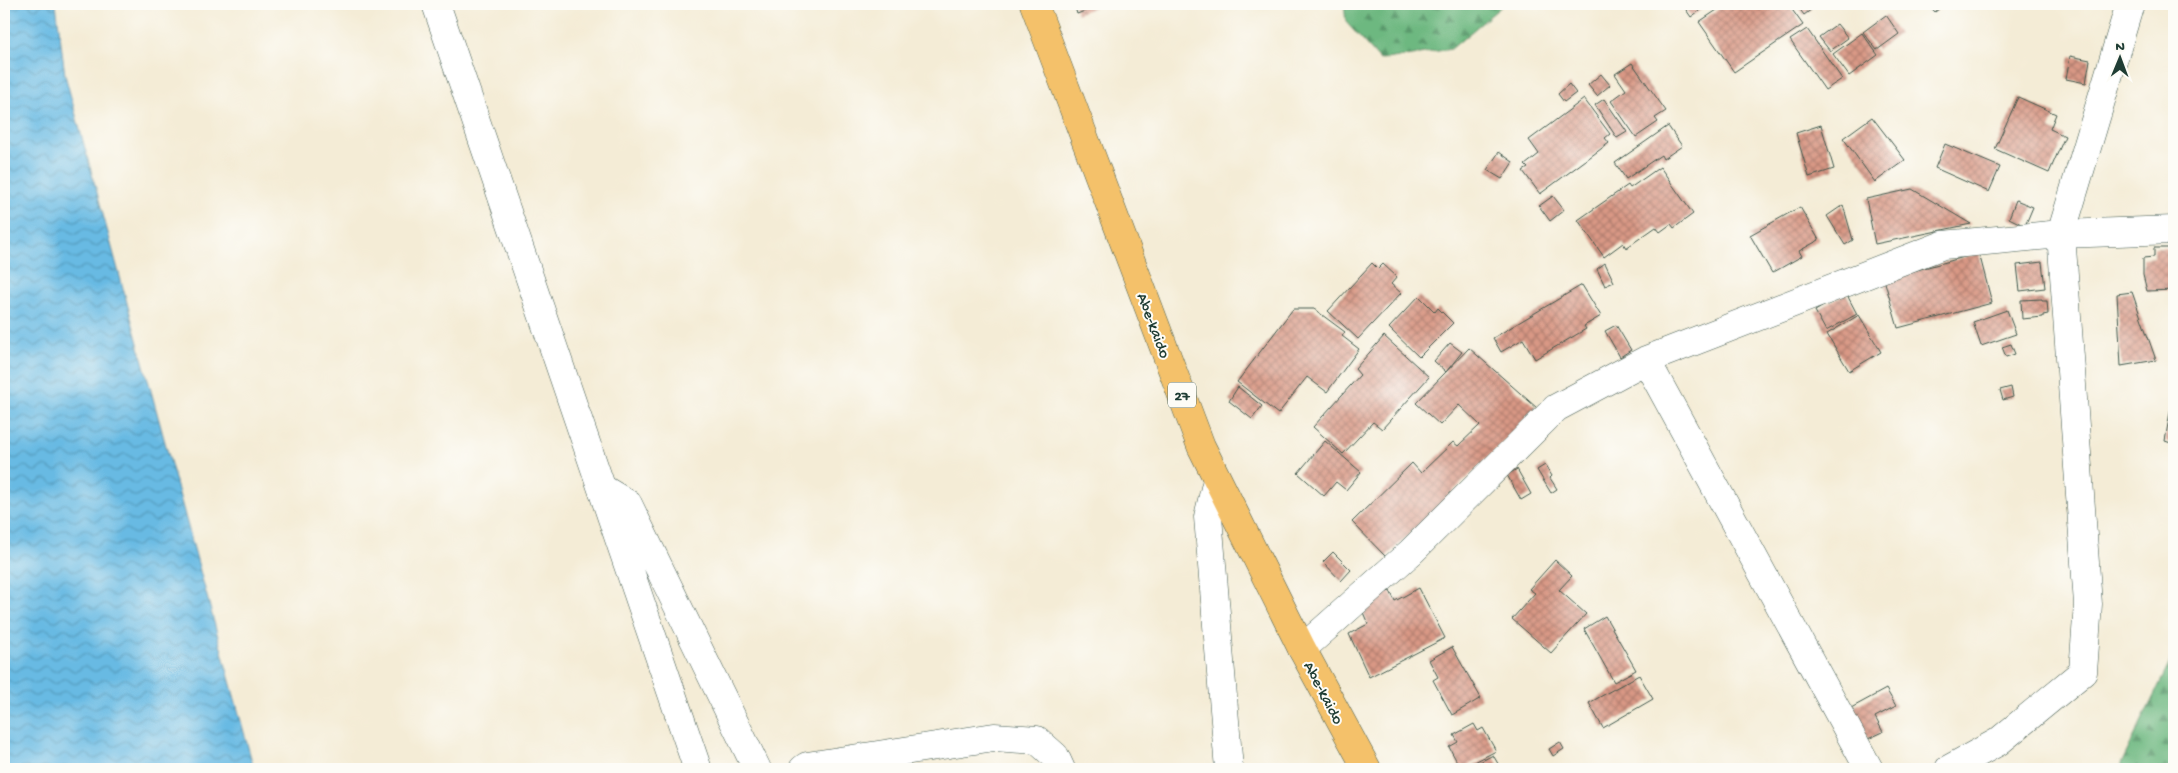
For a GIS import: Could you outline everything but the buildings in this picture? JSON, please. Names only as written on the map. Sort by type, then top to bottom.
[{"type":"main road","name":"Abe-kaido","points":[[1034,4],[1201,446],[1302,649],[1367,769]]},
{"type":"street","points":[[436,4],[697,767]]},
{"type":"street","points":[[1950,769],[1998,742],[2083,672],[2088,604],[2060,234],[2130,4]]},
{"type":"street","points":[[1302,649],[1411,552],[1556,408],[1646,360],[1943,245],[2060,234],[2174,230]]},
{"type":"street","points":[[1646,360],[1869,769]]},
{"type":"street","points":[[1218,480],[1208,517],[1230,769]]},
{"type":"street","points":[[603,489],[628,504],[757,769]]},
{"type":"street","points":[[803,769],[807,766],[994,737],[1037,740],[1055,756],[1061,769]]},
{"type":"green space","points":[[1344,4],[1504,4],[1451,49],[1380,60],[1346,22]]},
{"type":"green space","points":[[2174,654],[2174,769],[2121,769],[2121,764]]},
{"type":"water","points":[[4,4],[56,4],[65,75],[254,769],[4,769]]}]
